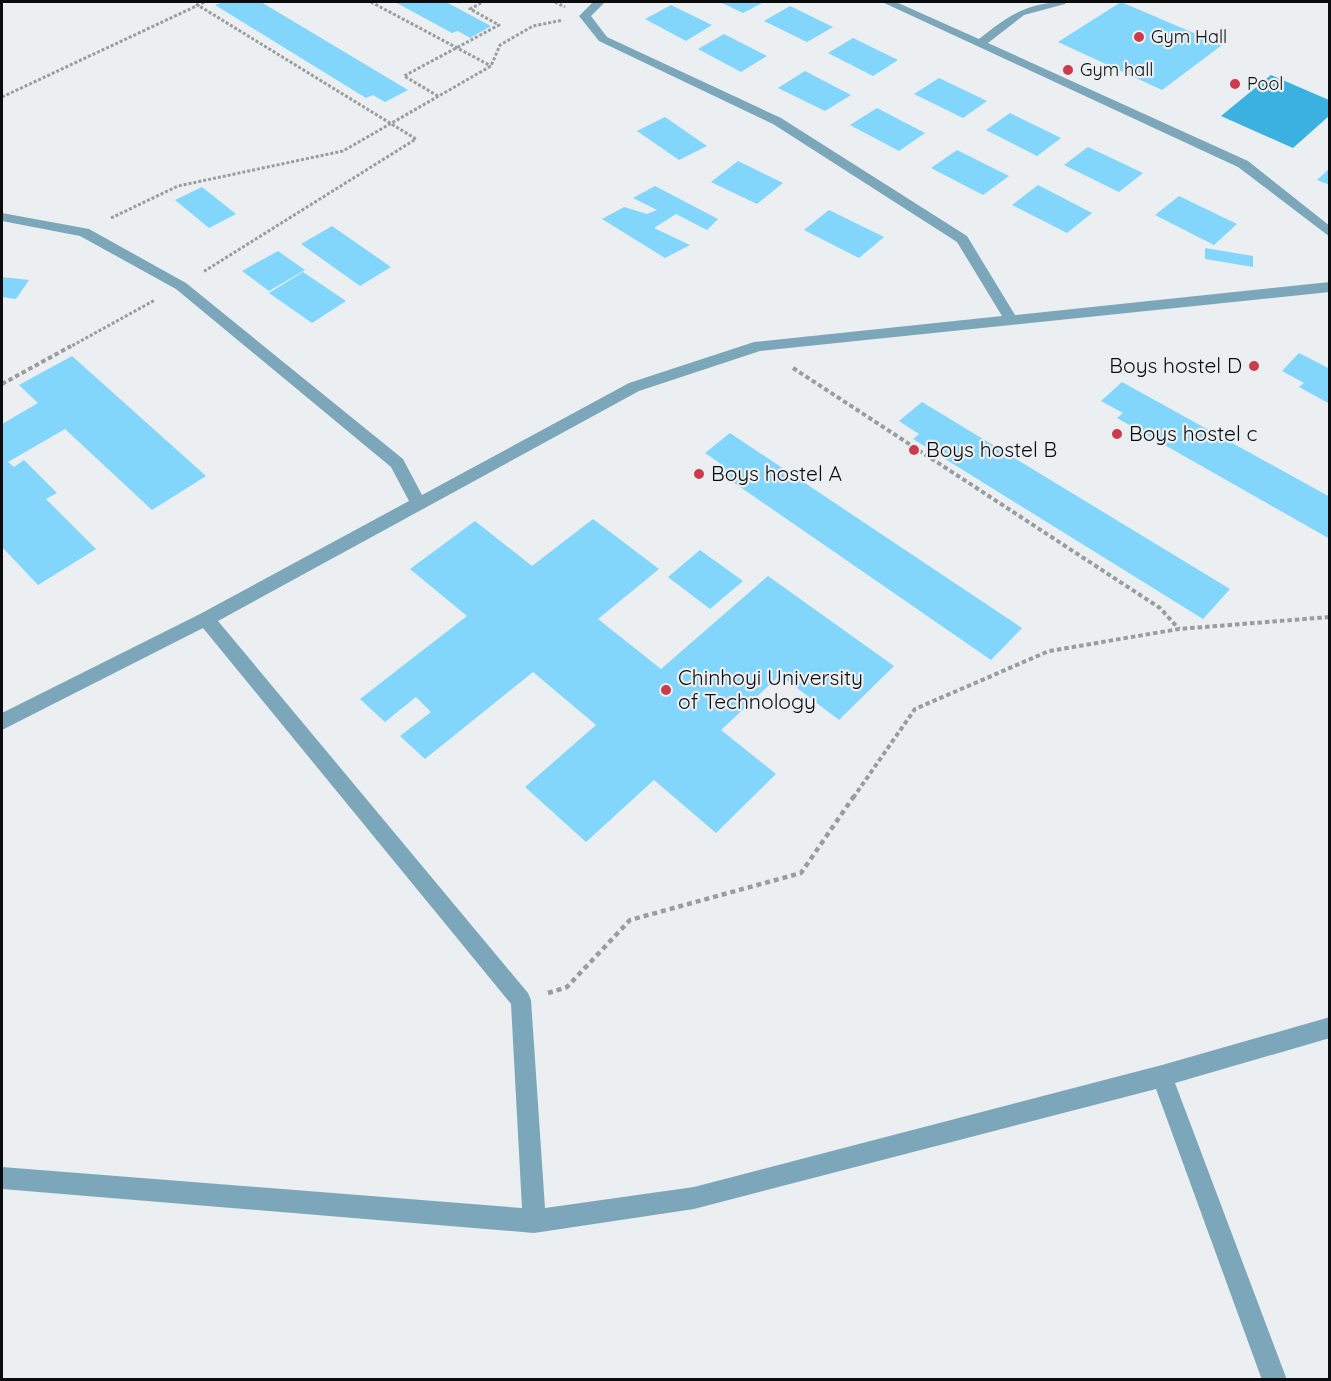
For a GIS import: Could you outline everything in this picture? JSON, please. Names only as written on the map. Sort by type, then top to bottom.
[{"type":"lane","points":[[599,2],[585,16],[603,39],[777,121],[962,239],[1010,318]]},
{"type":"lane","points":[[888,2],[982,42],[1243,164],[1329,233]]},
{"type":"lane","points":[[982,42],[1020,13],[1061,2]]},
{"type":"lane","points":[[2,218],[84,232],[181,286],[397,463],[419,504]]},
{"type":"lane","points":[[2,722],[206,619],[634,387],[759,346],[1010,318],[1329,287]]},
{"type":"lane","points":[[206,619],[521,1000],[534,1221]]},
{"type":"lane","points":[[2,1178],[534,1221],[694,1198],[1162,1076],[1329,1027]]},
{"type":"lane","points":[[1162,1076],[1275,1380]]},
{"type":"path","points":[[2,97],[196,4],[205,2]]},
{"type":"path","points":[[371,2],[491,66]]},
{"type":"path","points":[[438,96],[404,76],[499,24],[470,9],[483,2]]},
{"type":"path","points":[[2,384],[181,286],[416,139],[196,4]]},
{"type":"path","points":[[84,232],[178,186],[343,151],[491,66],[500,45],[533,26],[585,16]]},
{"type":"path","points":[[759,346],[1160,608],[1179,629]]},
{"type":"path","points":[[521,1000],[567,987],[630,920],[801,873],[915,710],[1049,651],[1179,629],[1329,617]]},
{"type":"water","points":[[1271,75],[1329,100],[1329,116],[1293,148],[1221,116]]},
{"type":"building","points":[[223,2],[261,2],[408,90],[385,102],[373,95],[366,98],[215,5]]},
{"type":"building","points":[[395,2],[446,2],[491,26],[470,38],[458,31],[452,33]]},
{"type":"building","points":[[720,2],[764,2],[743,13]]},
{"type":"building","name":"Gym hall","points":[[1121,2],[1222,45],[1162,90],[1058,42]]},
{"type":"building","points":[[671,5],[712,25],[686,41],[645,19]]},
{"type":"building","points":[[790,6],[833,27],[807,42],[764,21]]},
{"type":"building","points":[[724,34],[767,56],[741,72],[698,49]]},
{"type":"building","points":[[853,38],[898,60],[873,76],[828,53]]},
{"type":"building","points":[[805,71],[851,95],[825,111],[778,88]]},
{"type":"building","points":[[939,78],[987,101],[963,118],[914,94]]},
{"type":"building","points":[[877,108],[925,133],[899,151],[850,125]]},
{"type":"building","points":[[1010,113],[1061,138],[1037,156],[986,130]]},
{"type":"building","points":[[665,117],[707,146],[679,160],[637,131]]},
{"type":"building","points":[[1088,147],[1143,173],[1119,192],[1064,165]]},
{"type":"building","points":[[957,150],[1009,176],[983,195],[931,168]]},
{"type":"building","points":[[738,161],[783,183],[757,204],[711,182]]},
{"type":"building","points":[[1330,168],[1330,185],[1317,180]]},
{"type":"building","points":[[1038,185],[1092,213],[1067,233],[1012,205]]},
{"type":"building","points":[[655,186],[718,219],[707,230],[676,214],[654,228],[690,245],[665,258],[602,219],[624,207],[647,214],[657,210],[633,198]]},
{"type":"building","points":[[202,187],[236,214],[209,228],[175,200]]},
{"type":"building","points":[[1179,196],[1237,224],[1214,245],[1155,215]]},
{"type":"building","points":[[829,210],[884,237],[859,258],[804,230]]},
{"type":"building","points":[[332,226],[391,267],[360,286],[301,244]]},
{"type":"building","points":[[1205,248],[1253,256],[1253,267],[1205,259]]},
{"type":"building","points":[[278,251],[305,270],[269,291],[242,271]]},
{"type":"building","points":[[303,272],[346,301],[312,323],[269,293]]},
{"type":"building","points":[[2,277],[29,280],[16,299],[2,297]]},
{"type":"building","points":[[1299,353],[1330,369],[1330,404],[1299,387],[1304,383],[1282,371]]},
{"type":"building","points":[[72,356],[206,476],[152,510],[65,429],[8,462],[14,467],[24,460],[57,493],[46,499],[96,549],[38,585],[2,547],[2,424],[38,403],[19,385]]},
{"type":"building","points":[[1122,382],[1330,497],[1330,539],[1117,418],[1123,413],[1101,401]]},
{"type":"building","points":[[922,402],[1230,589],[1203,619],[913,439],[919,434],[899,421]]},
{"type":"building","points":[[730,433],[1022,628],[991,660],[717,471],[724,466],[705,453]]},
{"type":"building","points":[[593,519],[659,569],[598,619],[661,669],[768,576],[894,666],[839,720],[780,675],[721,730],[776,774],[716,833],[654,780],[586,842],[525,787],[596,725],[533,672],[425,759],[400,736],[431,712],[416,697],[385,722],[360,699],[467,616],[410,569],[475,521],[532,566]]},
{"type":"building","points":[[700,550],[743,581],[710,609],[668,577]]},
{"type":"place","name":"Gym Hall","points":[[1139,37]]},
{"type":"place","name":"Gym hall","points":[[1068,70]]},
{"type":"place","name":"Pool","points":[[1235,84]]},
{"type":"place","name":"Boys hostel D","points":[[1254,366]]},
{"type":"place","name":"Boys hostel c","points":[[1117,434]]},
{"type":"place","name":"Boys hostel B","points":[[914,450]]},
{"type":"place","name":"Boys hostel A","points":[[699,474]]},
{"type":"place","name":"Chinhoyi University of Technology","points":[[666,690]]}]
